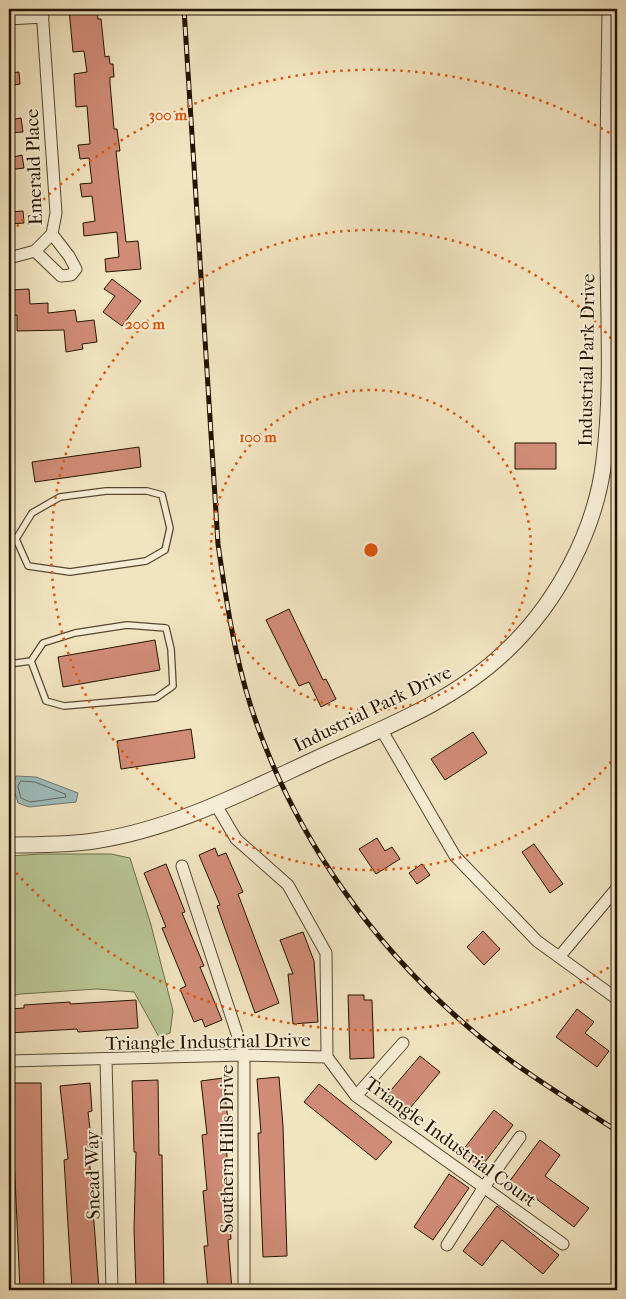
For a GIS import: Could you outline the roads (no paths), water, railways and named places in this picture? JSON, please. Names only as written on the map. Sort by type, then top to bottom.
[{"type":"street","name":"Industrial Park Drive","points":[[9,845],[65,844],[107,838],[178,820],[216,805],[380,730],[434,703],[472,680],[507,650],[539,614],[562,578],[587,527],[609,442],[612,164],[610,9]]},
{"type":"street","name":"Emerald Place","points":[[9,19],[43,13],[56,213],[52,234],[35,251],[9,258]]},
{"type":"street","points":[[35,251],[61,276],[71,275],[76,269],[69,256],[52,234]]},
{"type":"street","points":[[380,730],[455,856],[537,941],[617,999]]},
{"type":"street","name":"Triangle Industrial Drive","points":[[9,1061],[244,1055],[327,1057],[326,953],[288,885],[236,839],[216,805]]},
{"type":"street","name":"Southern Hills Drive","points":[[182,866],[244,1055],[244,1290]]},
{"type":"street","points":[[559,957],[617,888]]},
{"type":"street","points":[[356,1096],[403,1043]]},
{"type":"street","name":"Triangle Industrial Court","points":[[327,1057],[356,1096],[563,1244]]},
{"type":"street","name":"Snead Way","points":[[106,1060],[112,1290]]},
{"type":"street","points":[[447,1245],[484,1187],[520,1137]]},
{"type":"lane","points":[[106,491],[147,491],[162,495],[170,528],[165,550],[146,561],[70,572],[28,566],[16,539],[32,513],[60,497],[106,491]]},
{"type":"lane","points":[[9,540],[16,539]]},
{"type":"lane","points":[[9,664],[31,661],[43,644],[74,633],[127,625],[166,628],[171,649],[173,686],[156,698],[64,706],[46,701],[31,661]]},
{"type":"water","points":[[16,776],[36,777],[78,793],[76,802],[29,807],[18,803],[13,787]]},
{"type":"railway","points":[[184,9],[218,544],[235,647],[251,707],[269,755],[290,801],[314,846],[342,888],[373,929],[406,967],[442,1003],[496,1050],[547,1086],[617,1131]]}]
